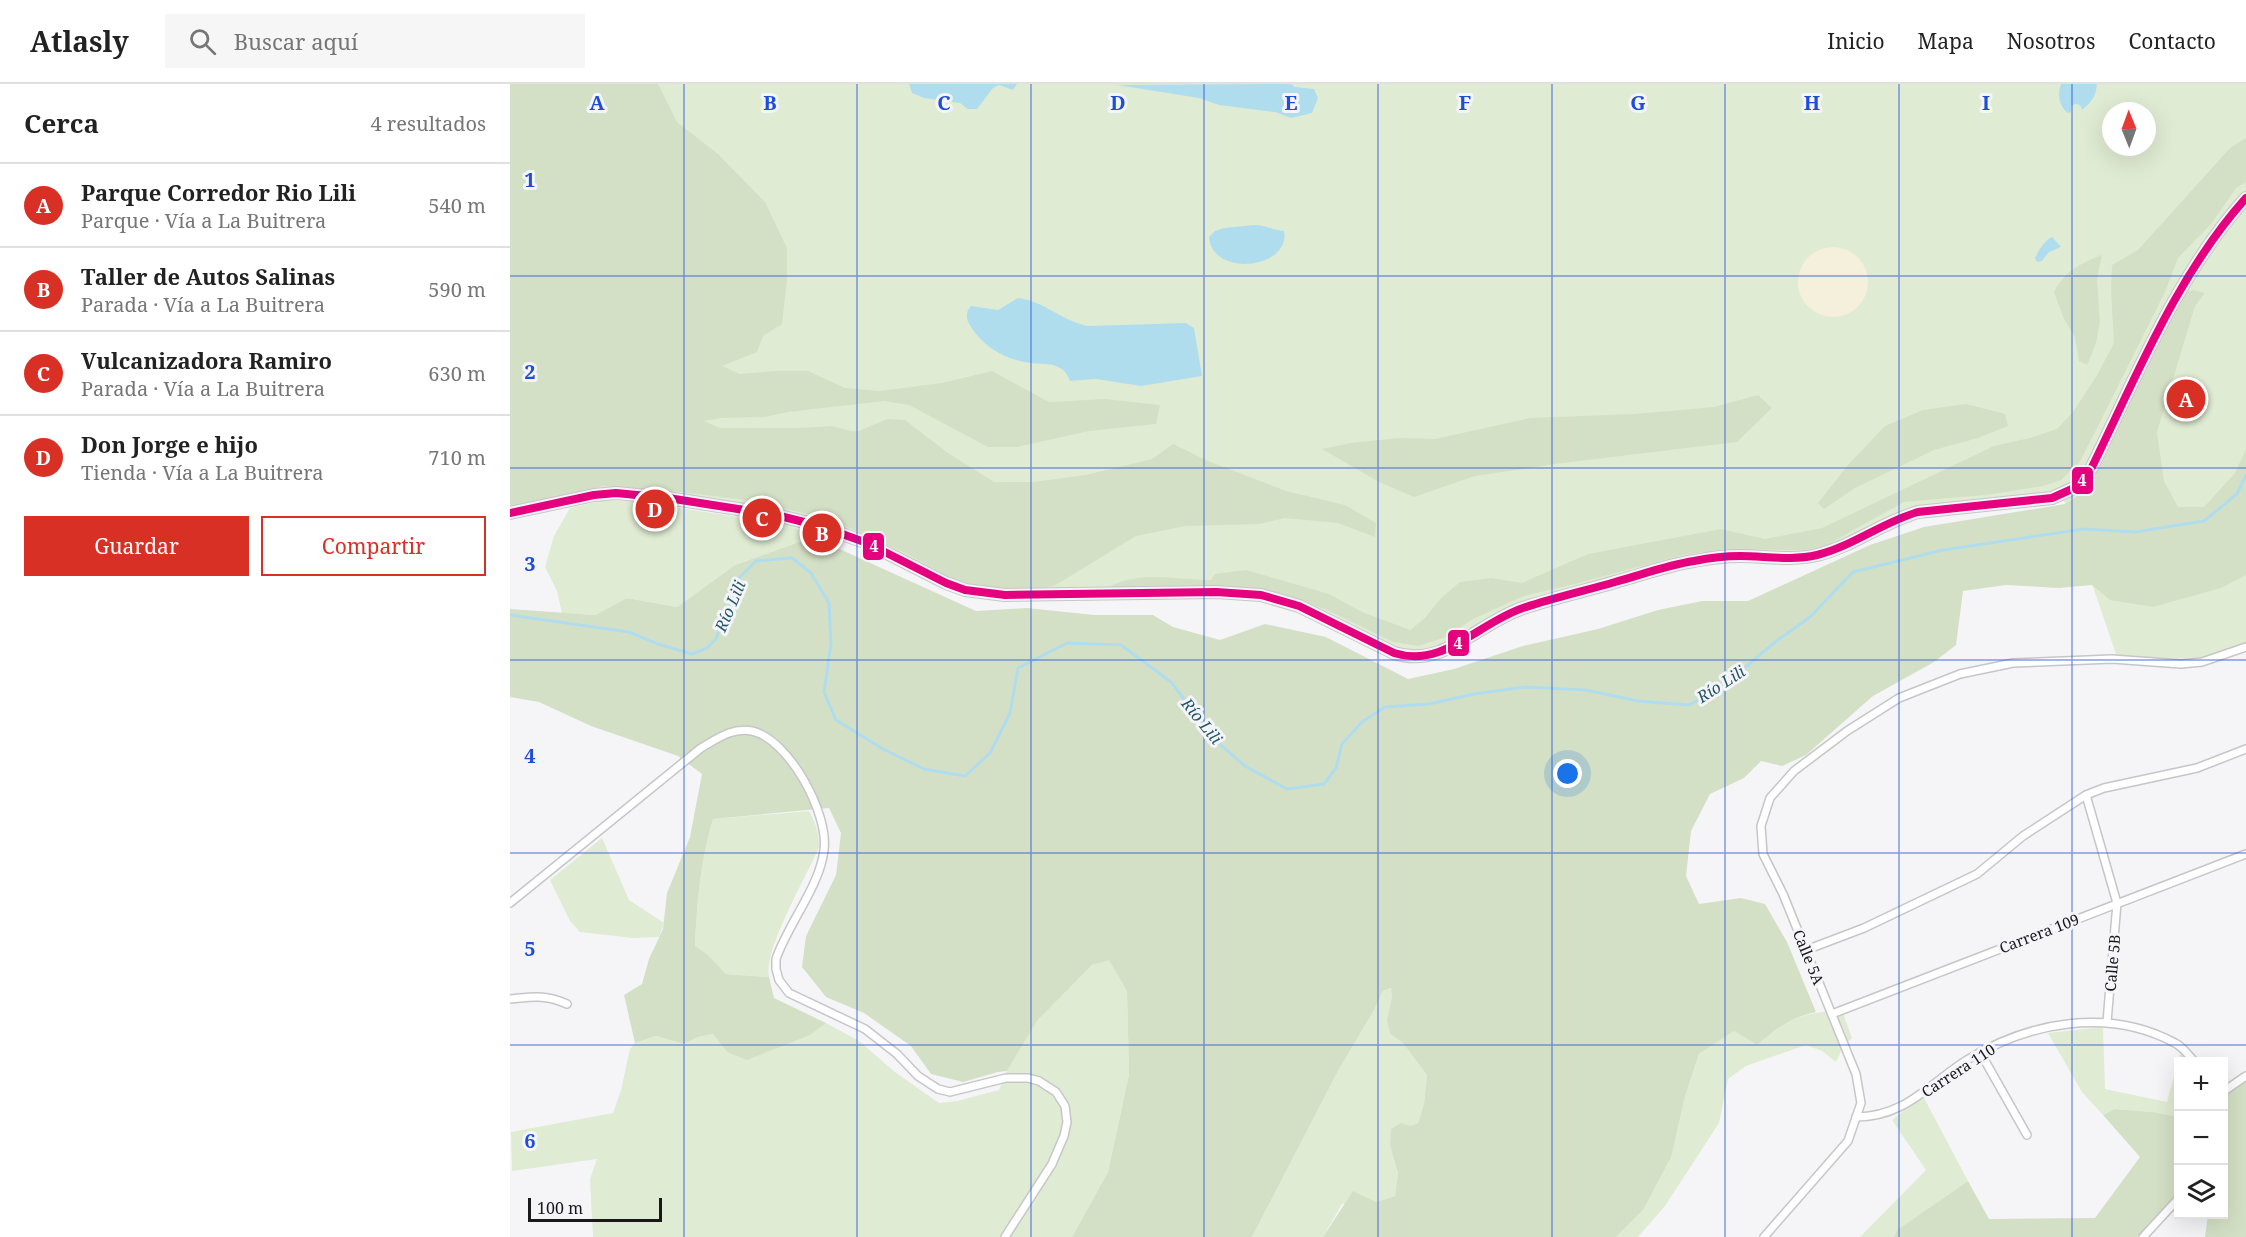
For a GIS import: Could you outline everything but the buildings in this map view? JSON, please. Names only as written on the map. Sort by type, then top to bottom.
[{"type":"street","points":[[510,513],[594,495],[639,494],[776,515],[820,526],[867,543],[946,583],[984,594],[1216,592],[1261,595],[1299,606],[1404,657],[1421,658],[1443,652],[1507,614],[1654,570],[1694,561],[1737,556],[1785,558],[1818,555],[1838,548],[1902,516],[1918,512],[2041,500],[2062,495],[2081,482],[2092,467],[2160,326],[2205,252],[2246,198]]},
{"type":"street","name":"Calle 5A","points":[[1764,1237],[1844,1148],[1852,1133],[1861,1103],[1856,1074],[1783,894],[1763,854],[1761,826],[1770,798],[1794,771],[1847,731],[1899,698],[1960,674],[2013,663],[2101,659],[2181,664],[2202,662],[2246,647]]},
{"type":"street","points":[[510,903],[701,748],[731,731],[754,731],[768,739],[795,767],[813,798],[822,818],[824,836],[825,849],[821,868],[776,959],[779,980],[789,993],[865,1029],[897,1053],[918,1076],[938,1089],[950,1092],[1006,1078],[1028,1078],[1039,1081],[1056,1092],[1065,1106],[1067,1122],[1065,1136],[1052,1164],[1005,1237]]},
{"type":"street","points":[[1806,950],[1864,928],[1977,874],[2023,836],[2086,795],[2104,788],[2197,768],[2246,749]]},
{"type":"street","points":[[2086,795],[2117,903]]},
{"type":"street","name":"Carrera 109","points":[[1832,1014],[2246,854]]},
{"type":"street","name":"Calle 5B","points":[[2107,1022],[2117,903]]},
{"type":"street","points":[[510,999],[542,996],[553,997],[567,1004]]},
{"type":"street","name":"Carrera 110","points":[[1856,1116],[1897,1110],[1980,1052],[2015,1036],[2054,1026],[2107,1022],[2137,1027],[2177,1044],[2190,1057]]},
{"type":"street","points":[[1980,1052],[2027,1135]]},
{"type":"street","points":[[2228,1087],[2246,1076]]},
{"type":"street","points":[[2143,1237],[2174,1203]]},
{"type":"green space","points":[[510,84],[2246,84],[2246,648],[2217,657],[2118,660],[2062,495],[1934,509],[1818,555],[1694,561],[1524,608],[1443,652],[1414,658],[1261,595],[984,594],[820,526],[616,493],[510,513]]},
{"type":"green space","points":[[510,84],[658,84],[677,122],[718,154],[765,202],[787,248],[787,280],[782,324],[763,336],[757,352],[722,366],[740,374],[808,371],[845,388],[880,391],[942,383],[992,371],[1049,402],[1105,399],[1160,405],[1156,424],[1089,431],[1017,447],[988,447],[909,405],[884,401],[788,412],[765,417],[721,418],[704,421],[720,428],[832,426],[859,431],[887,419],[905,420],[948,453],[994,482],[1033,482],[1086,475],[1152,459],[1173,444],[1208,461],[1286,491],[1345,505],[1376,523],[1375,537],[1338,523],[1285,518],[1260,524],[1185,526],[1136,536],[1054,586],[1009,591],[957,581],[905,553],[832,520],[752,501],[672,491],[603,486],[510,506]]},
{"type":"green space","points":[[2246,138],[2246,182],[2236,188],[2211,224],[2178,258],[2165,292],[2079,463],[2061,480],[2043,486],[1986,495],[1904,502],[1825,546],[1804,550],[1726,549],[1682,555],[1524,596],[1473,619],[1446,637],[1418,646],[1393,642],[1327,610],[1278,593],[1233,586],[1105,589],[1131,579],[1144,577],[1211,580],[1215,574],[1246,570],[1329,594],[1362,612],[1410,630],[1460,582],[1491,578],[1522,583],[1588,554],[1721,529],[1765,539],[1822,528],[1994,446],[2057,429],[2073,412],[2096,377],[2114,343],[2112,265],[2138,250],[2230,148]]},
{"type":"green space","points":[[2102,255],[2097,279],[2100,321],[2096,343],[2087,365],[2079,361],[2075,337],[2064,319],[2054,292],[2063,278],[2074,269]]},
{"type":"green space","points":[[2193,290],[2205,293],[2195,306],[2157,432],[2164,481],[2178,507],[2204,507],[2235,473],[2246,449],[2246,575],[2221,588],[2153,607],[2110,600],[2092,585],[2059,588],[2006,585],[1963,591],[1956,645],[1934,662],[1873,696],[1806,755],[1782,766],[1761,761],[1744,778],[1710,794],[1691,831],[1686,876],[1699,904],[1741,898],[1765,904],[1787,942],[1816,1012],[1784,1024],[1757,1045],[1734,1031],[1699,1054],[1684,1100],[1671,1157],[1643,1210],[1616,1237],[1323,1237],[1353,1191],[1376,1202],[1395,1196],[1398,1173],[1390,1146],[1391,1129],[1401,1123],[1410,1126],[1418,1123],[1424,1103],[1427,1075],[1402,1042],[1390,1034],[1387,1020],[1392,996],[1391,988],[1383,991],[1338,1071],[1252,1237],[1072,1237],[1108,1172],[1129,1074],[1127,991],[1109,960],[1092,965],[1037,1021],[1007,1071],[963,1082],[931,1074],[911,1046],[864,1013],[826,997],[802,967],[806,936],[836,875],[841,833],[829,808],[713,819],[700,882],[695,946],[708,955],[726,974],[769,977],[774,998],[826,1023],[810,1035],[747,1060],[727,1052],[713,1034],[698,1037],[684,1044],[656,1036],[635,1043],[624,995],[642,984],[649,959],[663,929],[667,893],[690,837],[702,774],[678,756],[591,726],[539,702],[510,697],[510,609],[595,615],[627,598],[677,607],[735,565],[813,537],[976,611],[1027,608],[1094,615],[1153,615],[1173,627],[1220,640],[1265,624],[1326,637],[1408,679],[1454,669],[1523,646],[1598,629],[1658,610],[1702,601],[1748,601],[1870,545],[1924,527],[2065,504],[2076,497],[2081,482],[2178,295]]},
{"type":"green space","points":[[1758,395],[1772,408],[1737,442],[1475,476],[1414,497],[1379,482],[1322,449],[1351,443],[1399,438],[1435,439],[1530,418],[1635,414],[1714,407]]},
{"type":"green space","points":[[1966,404],[2005,414],[2008,426],[1978,438],[1934,450],[1855,488],[1824,509],[1818,503],[1848,465],[1885,426],[1923,410]]},
{"type":"green space","points":[[604,500],[641,502],[790,525],[813,537],[735,565],[677,607],[627,598],[595,615],[562,613],[557,591],[545,567],[554,536],[570,508]]},
{"type":"green space","points":[[809,811],[817,828],[819,847],[779,932],[769,965],[769,977],[726,974],[708,955],[695,947],[700,882],[713,819]]},
{"type":"green space","points":[[602,838],[629,900],[664,923],[659,937],[632,938],[580,932],[570,921],[550,880]]},
{"type":"green space","points":[[1109,959],[1127,991],[1129,1074],[1108,1172],[1072,1237],[593,1237],[590,1179],[597,1159],[512,1171],[511,1132],[613,1113],[621,1090],[630,1049],[635,1043],[656,1036],[684,1044],[698,1037],[713,1034],[727,1052],[791,1041],[826,1023],[859,1041],[895,1072],[939,1103],[957,1101],[999,1090],[1007,1071],[1037,1021],[1092,965]]},
{"type":"green space","points":[[1392,988],[1387,1020],[1390,1034],[1402,1042],[1427,1075],[1424,1103],[1418,1123],[1410,1126],[1390,1146],[1398,1173],[1395,1196],[1376,1202],[1342,1204],[1323,1237],[1252,1237],[1338,1071],[1383,991]]},
{"type":"green space","points":[[1842,1010],[1852,1038],[1842,1049],[1836,1062],[1822,1051],[1806,1045],[1746,1066],[1728,1079],[1719,1123],[1665,1206],[1638,1237],[1616,1237],[1643,1210],[1699,1054],[1734,1031],[1757,1045],[1777,1029],[1795,1019],[1816,1013]]},
{"type":"green space","points":[[2103,1027],[2105,1089],[2167,1102],[2174,1076],[2174,1116],[2116,1109],[2103,1115],[2082,1092],[2048,1033]]},
{"type":"green space","points":[[2246,1076],[2246,1237],[2205,1237],[2207,1219],[2228,1219],[2228,1088]]},
{"type":"green space","points":[[1923,1096],[1968,1181],[1897,1230],[1894,1237],[1860,1237],[1926,1170],[1892,1120]]},
{"type":"green space","points":[[2115,1109],[2174,1116],[2174,1197],[2137,1237],[1894,1237],[1897,1230],[1968,1181],[1989,1219],[2095,1218],[2140,1157],[2103,1115]]},
{"type":"sand","points":[[1826,247],[1840,247],[1853,253],[1862,262],[1868,275],[1866,295],[1858,307],[1840,317],[1826,317],[1813,311],[1804,302],[1798,289],[1798,275],[1804,262],[1813,253]]},
{"type":"water","points":[[909,84],[1017,84],[1013,90],[999,85],[993,88],[977,109],[968,109],[960,103],[924,98],[912,93]]},
{"type":"water","points":[[1291,84],[1295,87],[1314,89],[1318,98],[1312,113],[1291,118],[1275,112],[1219,105],[1199,98],[1117,85]]},
{"type":"water","points":[[2061,84],[2097,84],[2094,95],[2082,110],[2080,105],[2075,104],[2071,106],[2071,112],[2068,113],[2060,100]]},
{"type":"water","points":[[1254,225],[1284,231],[1283,244],[1276,254],[1250,264],[1223,259],[1213,250],[1209,237],[1215,231]]},
{"type":"water","points":[[2052,237],[2061,247],[2049,252],[2042,261],[2037,262],[2035,258],[2038,252]]},
{"type":"water","points":[[1018,298],[1036,303],[1088,326],[1186,323],[1194,328],[1202,376],[1141,386],[1096,379],[1070,381],[1064,371],[1055,366],[1030,363],[1005,356],[982,341],[968,322],[967,313],[971,306],[998,310]]},
{"type":"waterway","name":"Río Lili","points":[[510,615],[629,632],[692,654],[707,648],[716,639],[737,580],[756,561],[792,558],[811,573],[829,603],[831,644],[824,692],[836,720],[883,749],[924,769],[965,776],[990,753],[1010,713],[1018,668],[1067,643],[1121,645],[1171,682],[1215,740],[1245,766],[1287,789],[1324,784],[1336,768],[1342,744],[1362,722],[1385,707],[1429,704],[1474,694],[1525,687],[1586,690],[1638,701],[1689,705],[1721,688],[1775,642],[1810,617],[1853,572],[1943,550],[2084,529],[2135,532],[2204,521],[2237,494],[2246,475]]},
{"type":"transit line","name":"4","points":[[510,513],[594,495],[616,493],[668,498],[776,515],[820,526],[867,543],[946,583],[965,590],[1005,595],[1216,592],[1261,595],[1299,606],[1394,653],[1412,656],[1428,655],[1444,650],[1523,608],[1674,565],[1729,556],[1808,557],[1843,546],[1918,512],[2052,498],[2072,489],[2081,482],[2092,467],[2142,362],[2179,293],[2221,228],[2246,198]]},
{"type":"place","name":"Parque Corredor Rio Lili","points":[[2186,399]]},
{"type":"place","name":"Don Jorge e hijo","points":[[655,509]]},
{"type":"place","name":"Vulcanizadora Ramiro","points":[[762,518]]},
{"type":"place","name":"Taller de Autos Salinas","points":[[822,533]]}]
